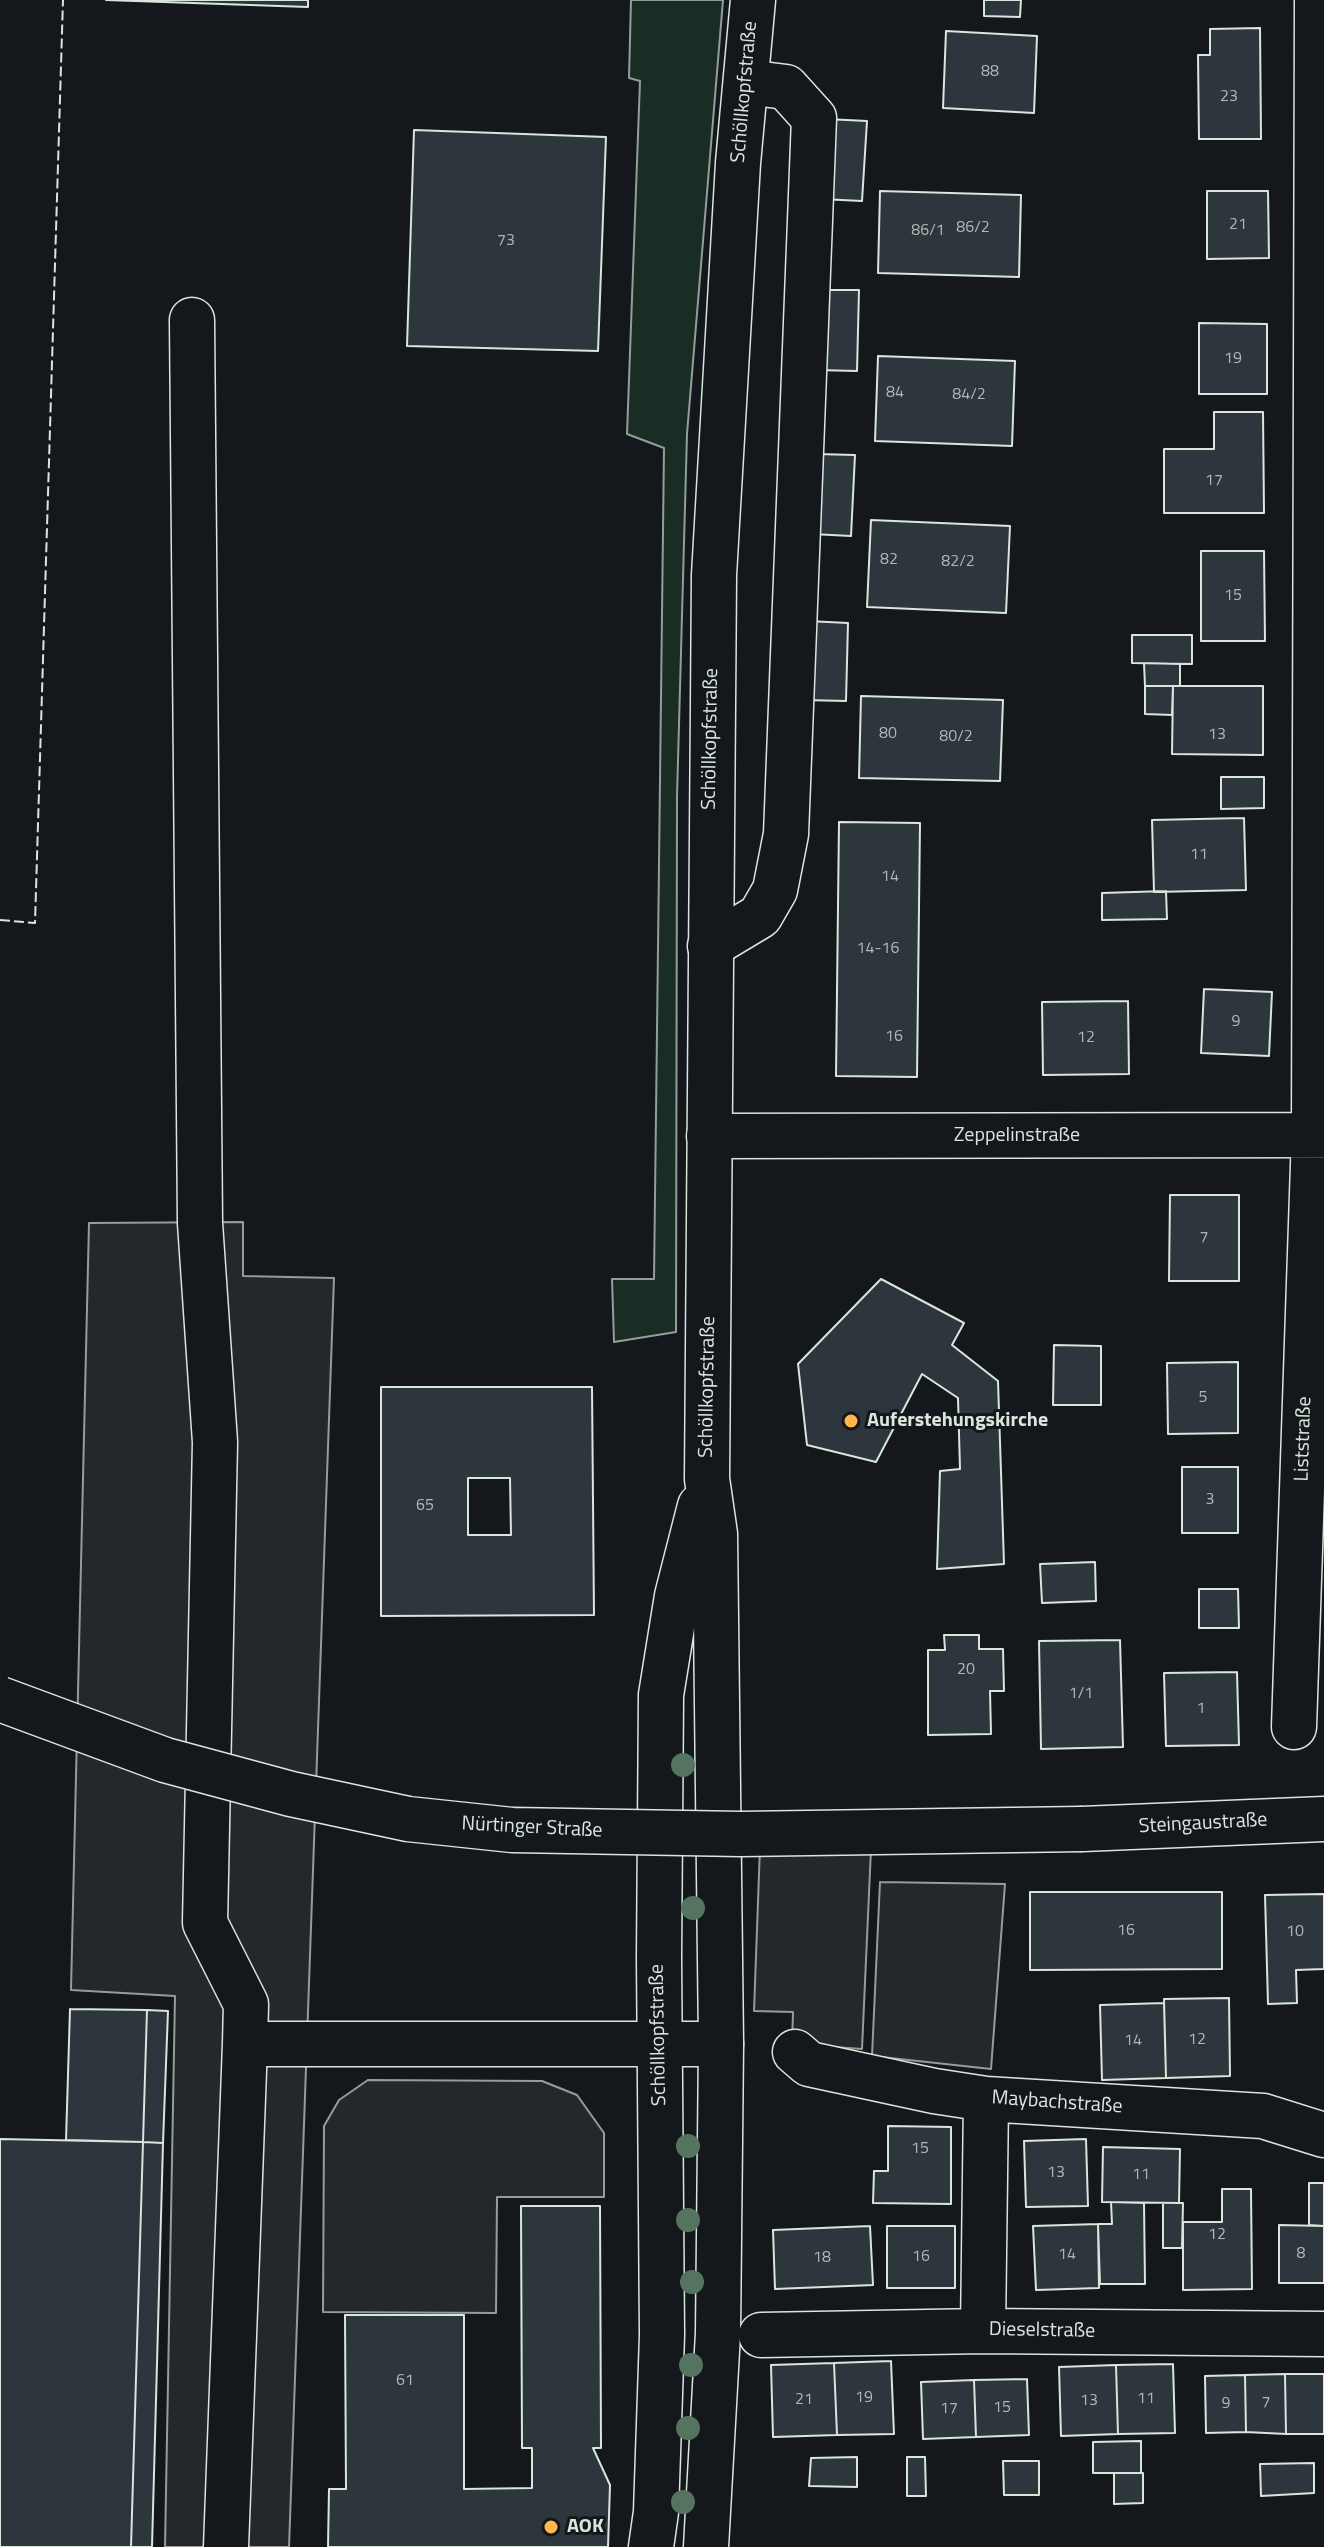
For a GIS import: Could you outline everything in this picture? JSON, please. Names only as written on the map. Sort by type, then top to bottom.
[{"type":"main road","name":"Schöllkopfstraße","points":[[706,2547],[718,2333],[721,2044],[716,1563],[707,1479],[714,575],[753,0]]},
{"type":"main road","name":"Liststraße","points":[[1294,1727],[1319,1135],[1321,655],[1317,0]]},
{"type":"main road","points":[[710,946],[760,916],[775,890],[786,834],[814,118],[786,87],[746,82]]},
{"type":"main road","points":[[192,320],[200,1223],[215,1442],[205,1923],[246,2004],[226,2547]]},
{"type":"main road","name":"Zeppelinstraße","points":[[709,1136],[1319,1135]]},
{"type":"main road","name":"Schöllkopfstraße","points":[[651,2547],[656,2512],[662,2335],[661,1695],[677,1596],[707,1479]]},
{"type":"main road","name":"Nürtinger Straße","points":[[0,1699],[165,1760],[291,1794],[408,1819],[512,1830],[726,1834],[1082,1829]]},
{"type":"main road","name":"Steingaustraße","points":[[1082,1829],[1313,1819]]},
{"type":"main road","points":[[245,2044],[721,2044]]},
{"type":"main road","name":"Maybachstraße","points":[[795,2052],[809,2064],[986,2099],[1263,2116],[1324,2135]]},
{"type":"main road","points":[[983,2331],[986,2099]]},
{"type":"main road","name":"Dieselstraße","points":[[761,2335],[983,2331],[1324,2334]]},
{"type":"green space","points":[[631,0],[723,0],[687,434],[677,797],[676,1332],[614,1342],[612,1279],[654,1279],[664,448],[627,434],[640,81],[629,78]]},
{"type":"shaded area","points":[[243,1222],[243,1276],[334,1278],[289,2547],[165,2547],[175,1996],[71,1990],[89,1223]]},
{"type":"shaded area","points":[[760,1847],[871,1849],[862,2049],[792,2044],[793,2012],[754,2011]]},
{"type":"shaded area","points":[[880,1882],[1005,1884],[991,2069],[872,2056]]},
{"type":"shaded area","points":[[368,2080],[542,2081],[577,2095],[604,2133],[604,2197],[497,2197],[496,2313],[323,2312],[324,2126],[339,2100]]},
{"type":"building","points":[[106,0],[308,0],[308,7]]},
{"type":"building","points":[[984,0],[1021,0],[1020,17],[984,16]]},
{"type":"building","points":[[1260,28],[1261,139],[1199,139],[1198,55],[1210,55],[1210,29]]},
{"type":"building","points":[[946,31],[1037,36],[1034,113],[943,108]]},
{"type":"building","points":[[826,119],[867,121],[862,201],[821,199]]},
{"type":"building","points":[[414,130],[606,137],[598,351],[407,346]]},
{"type":"building","points":[[880,191],[1021,195],[1019,277],[878,273]]},
{"type":"building","points":[[1207,191],[1268,191],[1269,258],[1207,259]]},
{"type":"building","points":[[818,290],[859,290],[857,371],[816,370]]},
{"type":"building","points":[[1199,323],[1267,324],[1267,394],[1199,394]]},
{"type":"building","points":[[878,356],[1015,361],[1012,446],[875,441]]},
{"type":"building","points":[[1214,412],[1263,412],[1264,513],[1164,513],[1164,449],[1214,449]]},
{"type":"building","points":[[816,454],[855,455],[851,536],[812,534]]},
{"type":"building","points":[[871,520],[1010,526],[1006,613],[867,607]]},
{"type":"building","points":[[1201,551],[1264,551],[1265,641],[1201,641]]},
{"type":"building","points":[[807,621],[848,623],[846,701],[804,700]]},
{"type":"building","points":[[1132,635],[1192,635],[1192,664],[1132,663]]},
{"type":"building","points":[[1144,663],[1180,664],[1180,686],[1145,686]]},
{"type":"building","points":[[1145,686],[1173,686],[1172,715],[1145,714]]},
{"type":"building","points":[[1173,686],[1263,686],[1263,755],[1172,754]]},
{"type":"building","points":[[861,696],[1003,700],[1000,781],[859,778]]},
{"type":"building","points":[[1221,777],[1264,777],[1264,808],[1221,809]]},
{"type":"building","points":[[1244,818],[1246,890],[1154,892],[1152,820]]},
{"type":"building","points":[[839,822],[920,823],[917,1077],[836,1076]]},
{"type":"building","points":[[1166,891],[1167,919],[1102,920],[1102,893]]},
{"type":"building","points":[[1204,989],[1272,992],[1269,1056],[1201,1053]]},
{"type":"building","points":[[1128,1001],[1129,1074],[1043,1075],[1042,1002]]},
{"type":"building","points":[[1170,1195],[1239,1195],[1239,1281],[1169,1281]]},
{"type":"building","name":"Auferstehungskirche","points":[[881,1279],[964,1323],[952,1345],[998,1381],[1004,1564],[937,1569],[940,1471],[960,1469],[958,1398],[922,1374],[876,1462],[807,1445],[798,1364]]},
{"type":"building","points":[[1054,1345],[1101,1346],[1101,1405],[1053,1405]]},
{"type":"building","points":[[1238,1362],[1238,1433],[1168,1434],[1167,1363]]},
{"type":"building","points":[[381,1387],[592,1387],[594,1615],[381,1616]],"holes":[[[468,1478],[510,1478],[511,1535],[468,1535]]]},
{"type":"building","points":[[1182,1467],[1238,1467],[1238,1533],[1182,1533]]},
{"type":"building","points":[[1095,1562],[1096,1601],[1042,1603],[1040,1564]]},
{"type":"building","points":[[1199,1589],[1238,1589],[1239,1628],[1199,1628]]},
{"type":"building","points":[[944,1635],[979,1635],[979,1649],[1003,1649],[1004,1691],[990,1691],[991,1734],[928,1735],[928,1650],[945,1650]]},
{"type":"building","points":[[1120,1640],[1123,1747],[1041,1749],[1039,1641]]},
{"type":"building","points":[[1237,1672],[1239,1745],[1166,1746],[1164,1673]]},
{"type":"building","points":[[1030,1892],[1222,1892],[1222,1969],[1030,1970]]},
{"type":"building","points":[[1324,1894],[1324,1969],[1296,1970],[1297,2003],[1268,2004],[1265,1895]]},
{"type":"building","points":[[1229,1998],[1230,2076],[1166,2078],[1164,1999]]},
{"type":"building","points":[[1164,2003],[1166,2078],[1102,2080],[1100,2005]]},
{"type":"building","points":[[70,2009],[147,2010],[143,2142],[66,2140]]},
{"type":"building","points":[[147,2010],[168,2011],[163,2143],[143,2142]]},
{"type":"building","points":[[888,2126],[951,2127],[951,2204],[873,2203],[874,2171],[888,2171]]},
{"type":"building","points":[[0,2139],[143,2142],[131,2547],[0,2547]]},
{"type":"building","points":[[1086,2139],[1088,2206],[1026,2207],[1024,2141]]},
{"type":"building","points":[[143,2142],[163,2143],[152,2547],[131,2547]]},
{"type":"building","points":[[1103,2147],[1180,2149],[1179,2203],[1102,2202]]},
{"type":"building","points":[[1309,2183],[1324,2183],[1324,2226],[1309,2225]]},
{"type":"building","points":[[1222,2189],[1251,2189],[1252,2289],[1183,2290],[1183,2222],[1222,2222]]},
{"type":"building","points":[[1111,2202],[1144,2203],[1145,2284],[1100,2284],[1098,2224],[1112,2224]]},
{"type":"building","points":[[1163,2203],[1183,2203],[1182,2248],[1163,2248]]},
{"type":"building","points":[[521,2206],[600,2206],[601,2448],[593,2448],[610,2485],[608,2547],[328,2547],[329,2489],[346,2489],[345,2315],[464,2315],[464,2489],[532,2488],[532,2448],[522,2448]]},
{"type":"building","points":[[1098,2224],[1099,2288],[1036,2290],[1033,2226]]},
{"type":"building","points":[[1279,2225],[1324,2226],[1324,2283],[1279,2283]]},
{"type":"building","points":[[870,2226],[873,2285],[775,2289],[773,2230]]},
{"type":"building","points":[[887,2226],[955,2226],[955,2288],[887,2288]]},
{"type":"building","points":[[891,2361],[894,2434],[837,2435],[834,2363]]},
{"type":"building","points":[[834,2363],[837,2435],[773,2437],[771,2365]]},
{"type":"building","points":[[1173,2364],[1175,2433],[1118,2434],[1116,2365]]},
{"type":"building","points":[[1116,2365],[1118,2434],[1061,2436],[1059,2367]]},
{"type":"building","points":[[1285,2374],[1324,2374],[1324,2434],[1286,2434]]},
{"type":"building","points":[[1285,2374],[1286,2434],[1246,2432],[1245,2375]]},
{"type":"building","points":[[1245,2375],[1246,2432],[1206,2433],[1205,2376]]},
{"type":"building","points":[[1027,2379],[1029,2435],[976,2437],[974,2380]]},
{"type":"building","points":[[974,2380],[976,2437],[923,2439],[921,2382]]},
{"type":"building","points":[[1141,2441],[1141,2473],[1093,2473],[1093,2442]]},
{"type":"building","points":[[857,2457],[857,2487],[809,2486],[811,2458]]},
{"type":"building","points":[[907,2457],[925,2457],[926,2496],[907,2496]]},
{"type":"building","points":[[1003,2461],[1039,2461],[1039,2495],[1004,2495]]},
{"type":"building","points":[[1314,2463],[1314,2493],[1261,2496],[1260,2464]]},
{"type":"building","points":[[1114,2473],[1143,2473],[1143,2503],[1114,2504]]},
{"type":"fence","points":[[0,920],[35,923],[63,0]]},
{"type":"place","name":"Auferstehungskirche","points":[[851,1421]]},
{"type":"place","name":"AOK","points":[[551,2527]]}]
